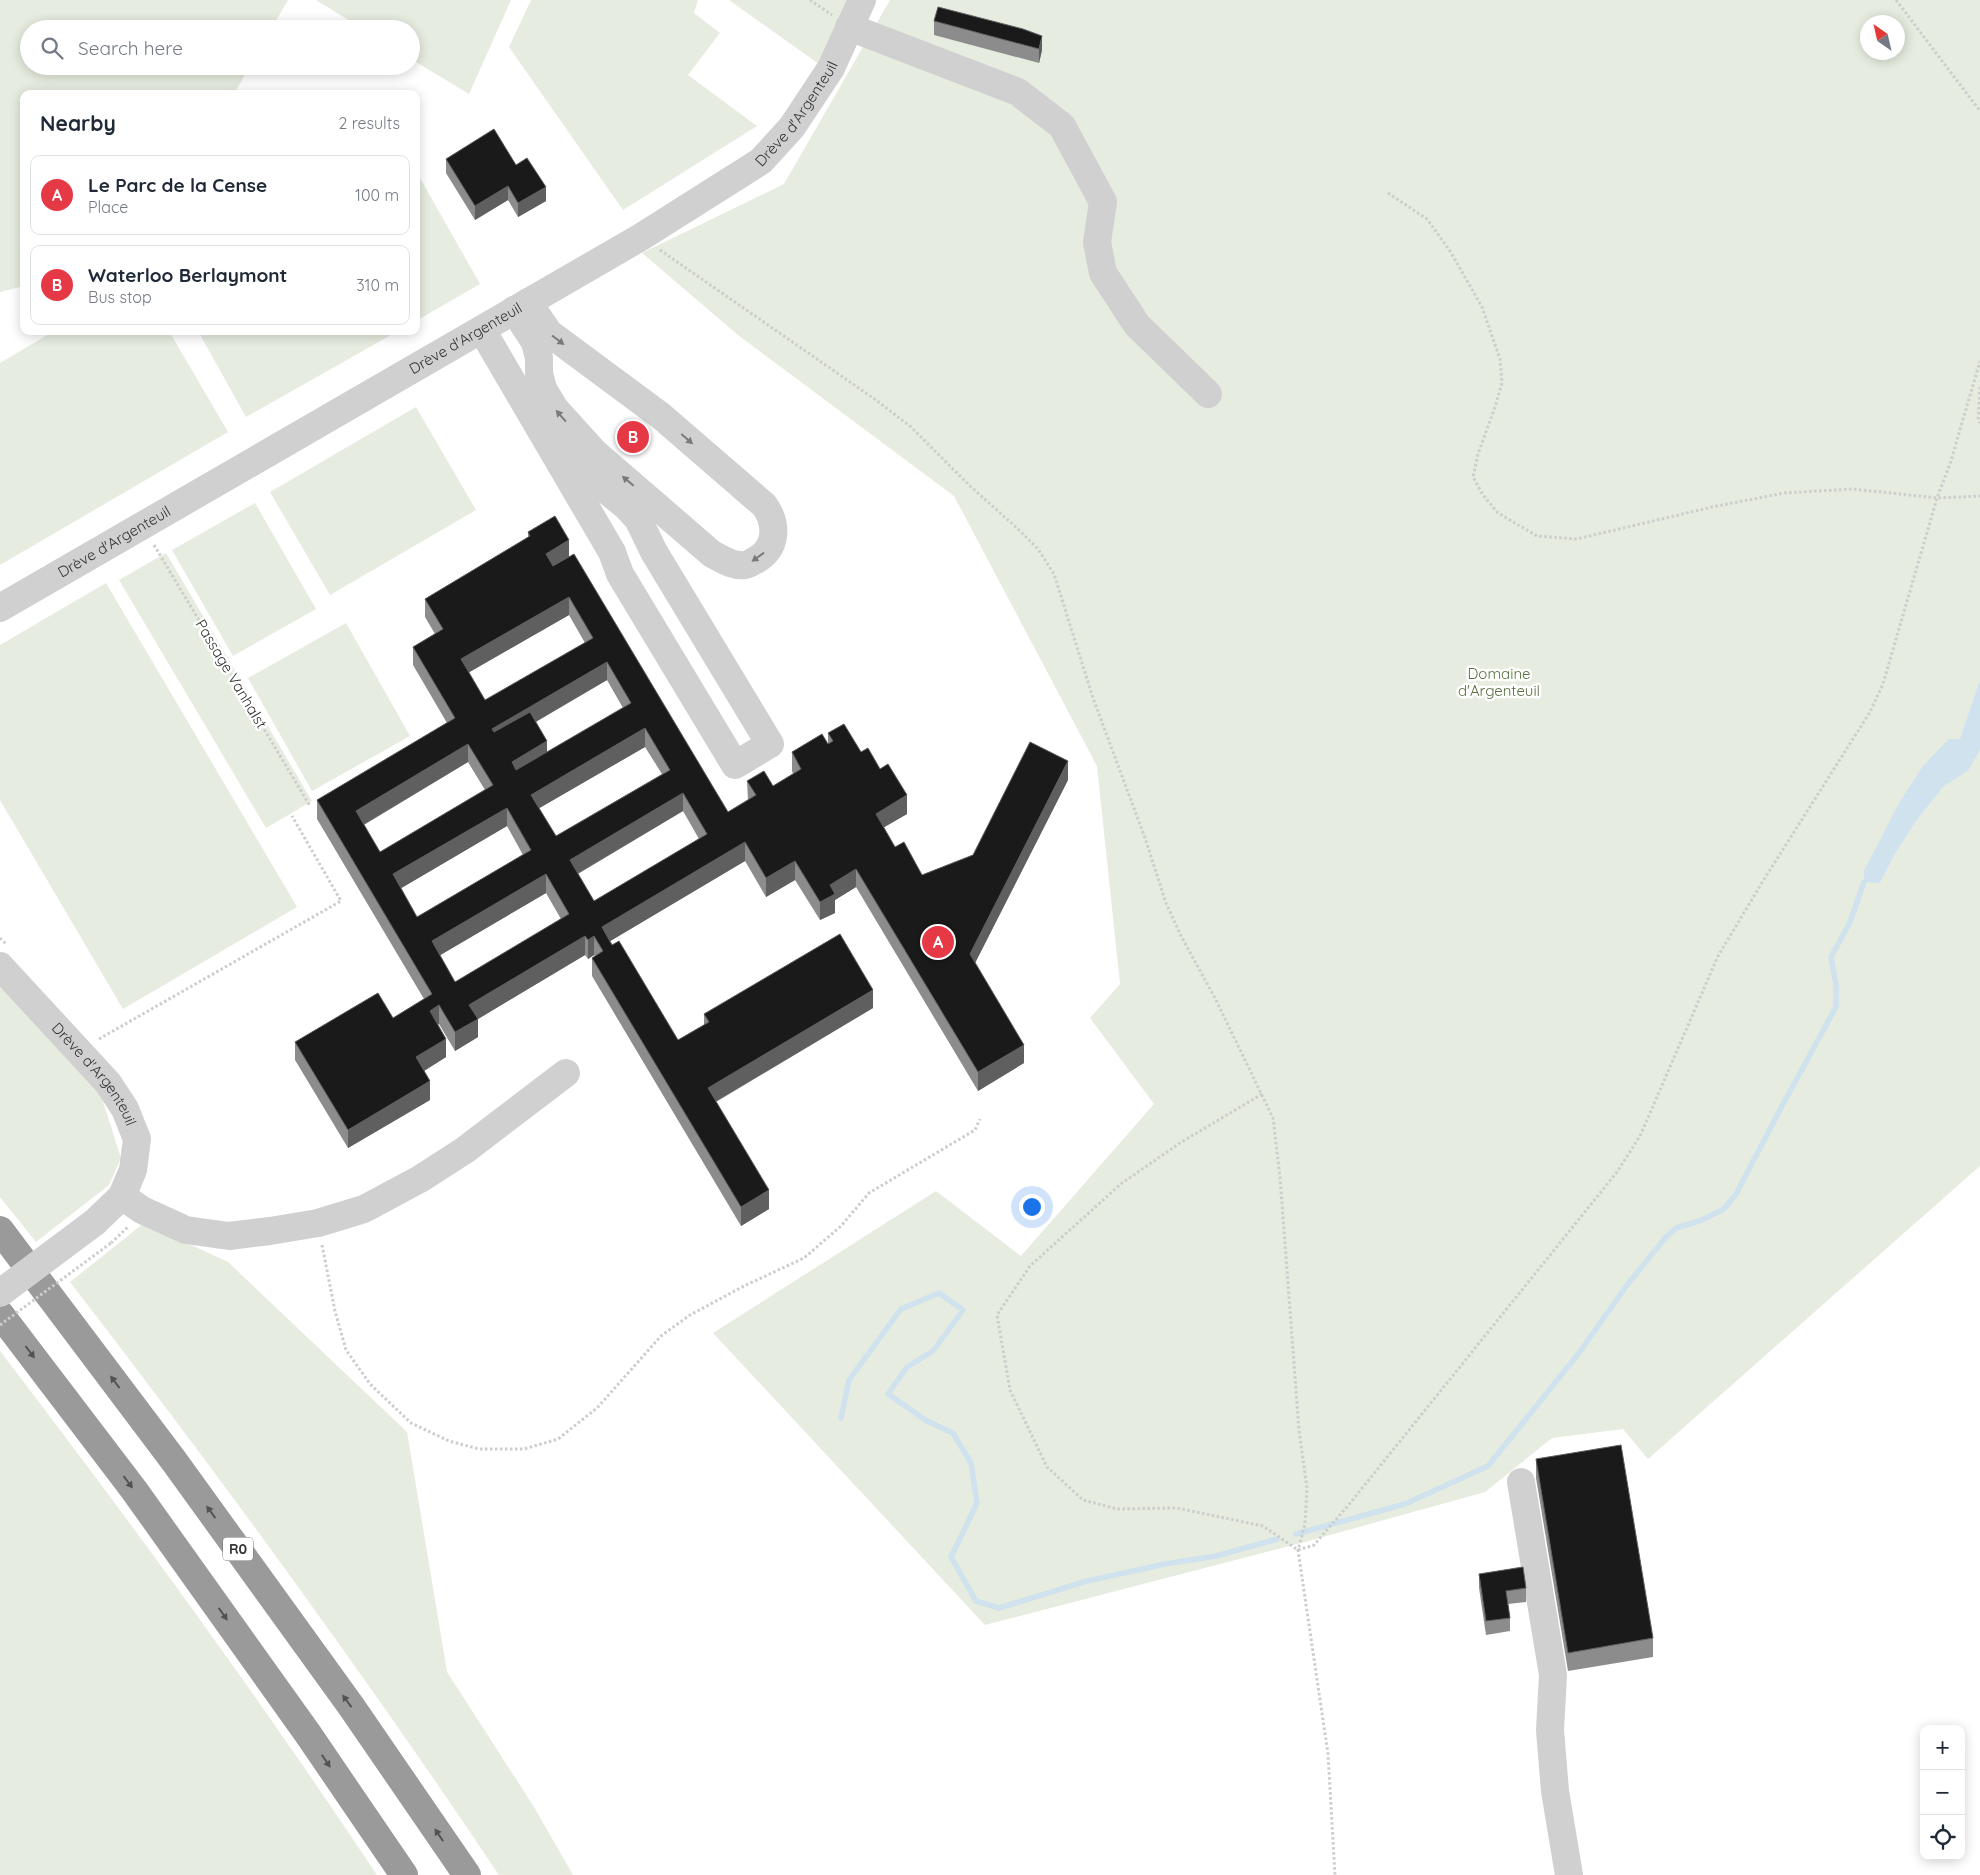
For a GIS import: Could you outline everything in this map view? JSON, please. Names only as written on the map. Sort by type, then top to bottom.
[{"type":"highway","name":"R0","points":[[0,1230],[192,1485],[351,1706],[467,1875]]},
{"type":"highway","points":[[0,1314],[134,1490],[308,1734],[404,1875]]},
{"type":"street","name":"Drève d'Argenteuil","points":[[0,608],[641,237],[761,161],[792,128],[831,68],[862,0]]},
{"type":"street","points":[[849,27],[1018,92],[1062,126],[1103,202],[1097,242],[1103,273],[1136,325],[1208,394]]},
{"type":"street","points":[[521,306],[549,333],[661,416],[764,505],[773,522],[774,533],[771,546],[761,556],[746,565],[730,564],[712,554],[589,446],[555,409],[543,389],[539,358],[521,306]]},
{"type":"street","points":[[482,330],[612,552],[620,574],[735,765],[770,744],[654,552],[646,532],[638,519],[600,485],[536,421]]},
{"type":"street","points":[[612,552],[625,557],[634,554],[643,545],[646,532]]},
{"type":"street","name":"Drève d'Argenteuil","points":[[0,966],[108,1084],[125,1109],[137,1139],[133,1170],[103,1232],[0,1293]]},
{"type":"street","points":[[122,1196],[142,1210],[186,1230],[220,1235],[229,1236],[270,1231],[318,1223],[364,1209],[420,1179],[465,1150],[566,1073]]},
{"type":"street","points":[[1521,1482],[1553,1675],[1550,1730],[1554,1782],[1569,1875]]},
{"type":"path","points":[[1896,0],[1980,111]]},
{"type":"path","points":[[1388,192],[1427,219],[1450,251],[1482,307],[1500,359],[1502,382],[1496,407],[1478,454],[1473,477],[1483,495],[1498,513],[1537,536],[1577,539],[1712,507],[1784,493],[1853,489],[1936,498],[1980,496]]},
{"type":"path","points":[[641,237],[876,400],[911,427],[970,486],[1018,528],[1038,549],[1054,574],[1093,698],[1145,838],[1166,903],[1181,936],[1215,998],[1273,1118],[1280,1177],[1299,1430],[1307,1488],[1305,1524],[1298,1550],[1328,1754],[1335,1875]]},
{"type":"path","points":[[1298,1550],[1314,1545],[1351,1502],[1617,1172],[1640,1136],[1718,956],[1763,880],[1870,712],[1882,684],[1936,498],[1950,464],[1980,361]]},
{"type":"path","points":[[1980,387],[1978,420],[1980,423]]},
{"type":"path","name":"Passage Vanhalst","points":[[152,542],[310,806]]},
{"type":"path","points":[[80,1052],[98,1039],[340,901],[292,816]]},
{"type":"path","points":[[1262,1094],[1180,1143],[1122,1183],[1030,1266],[997,1315],[1010,1390],[1046,1467],[1083,1500],[1117,1509],[1178,1508],[1263,1526],[1298,1550]]},
{"type":"path","points":[[318,1223],[346,1350],[370,1384],[411,1423],[449,1441],[479,1449],[524,1449],[558,1439],[597,1408],[661,1336],[690,1315],[744,1286],[804,1258],[841,1226],[869,1193],[975,1130],[980,1119]]},
{"type":"path","points":[[0,1325],[103,1232]]},
{"type":"green space","points":[[0,0],[288,0],[276,20],[20,20],[20,75],[245,75],[236,90],[20,90],[20,287],[0,292]]},
{"type":"green space","points":[[316,0],[511,0],[469,94],[420,64],[420,20],[348,20]]},
{"type":"green space","points":[[531,0],[698,0],[694,13],[720,33],[688,75],[757,126],[623,210],[509,47]]},
{"type":"green space","points":[[729,0],[851,0],[819,64]]},
{"type":"green space","name":"Domaine d'Argenteuil","points":[[890,0],[1980,0],[1980,679],[1960,740],[1899,803],[1884,836],[1880,883],[1895,854],[1917,820],[1944,786],[1968,771],[1980,750],[1980,1166],[1648,1459],[1623,1429],[1552,1438],[1485,1492],[1305,1542],[985,1625],[713,1333],[936,1191],[1021,1256],[1154,1104],[1090,1018],[1120,984],[1097,766],[954,496],[738,335],[642,253],[784,184]]},
{"type":"green space","points":[[420,178],[480,284],[420,319]]},
{"type":"green space","points":[[47,335],[171,335],[228,432],[0,565],[0,363]]},
{"type":"green space","points":[[200,335],[391,335],[246,417]]},
{"type":"green space","points":[[416,407],[476,510],[330,595],[270,492]]},
{"type":"green space","points":[[255,503],[316,609],[233,656],[172,550]]},
{"type":"green space","points":[[166,553],[312,801],[266,828],[119,580]]},
{"type":"green space","points":[[106,583],[297,907],[123,1009],[0,800],[0,645]]},
{"type":"green space","points":[[346,623],[410,736],[312,791],[248,678]]},
{"type":"green space","points":[[0,976],[98,1086],[121,1158],[109,1185],[36,1242],[0,1197]]},
{"type":"green space","points":[[144,1223],[228,1262],[407,1432],[447,1672],[534,1807],[573,1875],[499,1875],[343,1649],[181,1428],[70,1282]]},
{"type":"green space","points":[[0,1351],[193,1610],[377,1875],[0,1875]]},
{"type":"water","points":[[1980,679],[1980,750],[1968,771],[1944,786],[1917,820],[1895,854],[1880,883],[1864,882],[1864,871],[1899,803],[1923,766],[1949,739],[1960,739]]},
{"type":"building","points":[[938,7],[1023,29],[1042,36],[1039,49],[934,21]]},
{"type":"building","points":[[494,129],[516,165],[527,158],[546,187],[518,203],[508,186],[475,206],[446,159]]},
{"type":"building","points":[[555,516],[569,540],[546,554],[553,566],[574,554],[728,812],[756,795],[747,781],[764,771],[773,786],[801,769],[792,752],[822,734],[828,744],[833,741],[828,733],[844,724],[861,752],[868,748],[880,769],[888,764],[907,795],[876,814],[895,847],[904,842],[922,875],[973,855],[1030,742],[1068,761],[970,954],[1024,1045],[978,1072],[856,869],[830,885],[835,894],[820,902],[795,861],[766,878],[745,842],[602,927],[612,945],[619,941],[678,1040],[709,1022],[704,1014],[840,934],[873,990],[708,1088],[769,1190],[741,1207],[592,958],[603,951],[594,936],[588,940],[585,936],[469,1005],[478,1019],[455,1032],[439,1005],[430,1011],[446,1039],[416,1057],[430,1081],[348,1130],[295,1042],[378,993],[393,1018],[432,994],[317,800],[455,718],[413,647],[443,629],[425,599],[530,536],[528,532]],"holes":[[[569,597],[593,638],[485,700],[461,659]],[[607,662],[631,703],[516,770],[512,762],[547,741],[530,712],[494,732],[492,729]],[[645,728],[670,770],[556,836],[531,795]],[[468,744],[493,785],[380,852],[356,811]],[[683,793],[707,834],[594,901],[570,860]],[[507,808],[531,850],[417,917],[393,874]],[[546,874],[569,914],[455,982],[432,941]]]},
{"type":"building","points":[[1621,1445],[1653,1638],[1568,1653],[1536,1459]]},
{"type":"building","points":[[1523,1567],[1526,1588],[1506,1591],[1510,1618],[1486,1621],[1479,1574]]},
{"type":"waterway","points":[[1296,1534],[1405,1504],[1488,1466],[1579,1353],[1627,1285],[1666,1237],[1676,1228],[1702,1220],[1724,1209],[1736,1194],[1836,1007],[1836,985],[1831,957],[1850,922],[1864,882]]},
{"type":"waterway","points":[[841,1418],[849,1380],[901,1309],[939,1293],[963,1310],[933,1351],[907,1367],[888,1394],[927,1421],[953,1433],[971,1463],[977,1503],[951,1557],[976,1601],[999,1608],[1087,1581],[1165,1564],[1216,1556],[1277,1539]]},
{"type":"place","name":"Waterloo Berlaymont","points":[[633,437]]},
{"type":"place","name":"Le Parc de la Cense","points":[[938,942]]}]
